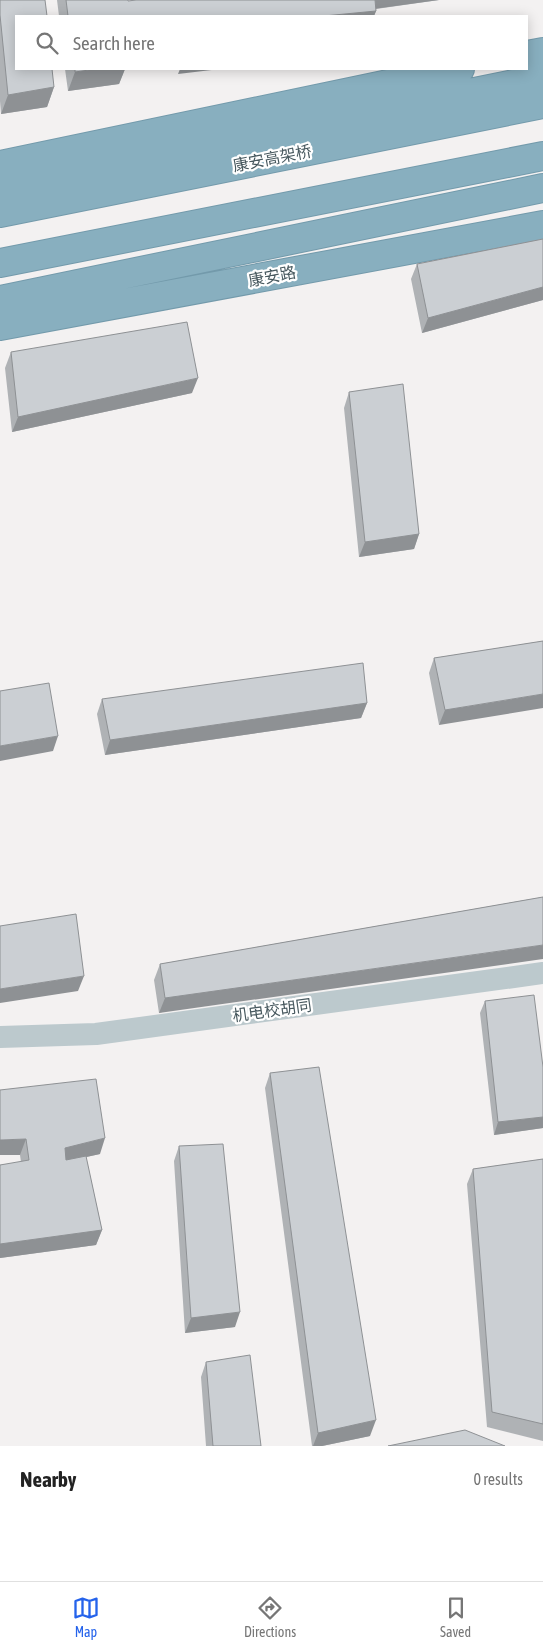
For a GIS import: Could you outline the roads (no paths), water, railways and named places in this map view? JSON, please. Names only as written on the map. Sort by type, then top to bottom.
[{"type":"highway","points":[[528,55],[543,52]]},
{"type":"highway","points":[[0,165],[455,70]]},
{"type":"highway","points":[[0,188],[543,78]]},
{"type":"highway","name":"康安高架桥","points":[[0,213],[543,104]]},
{"type":"highway","points":[[0,262],[543,156]]},
{"type":"highway","points":[[0,300],[543,188]]},
{"type":"highway","name":"康安路","points":[[0,326],[543,225]]},
{"type":"street","name":"机电校胡同","points":[[0,1038],[96,1034],[543,973]]}]
